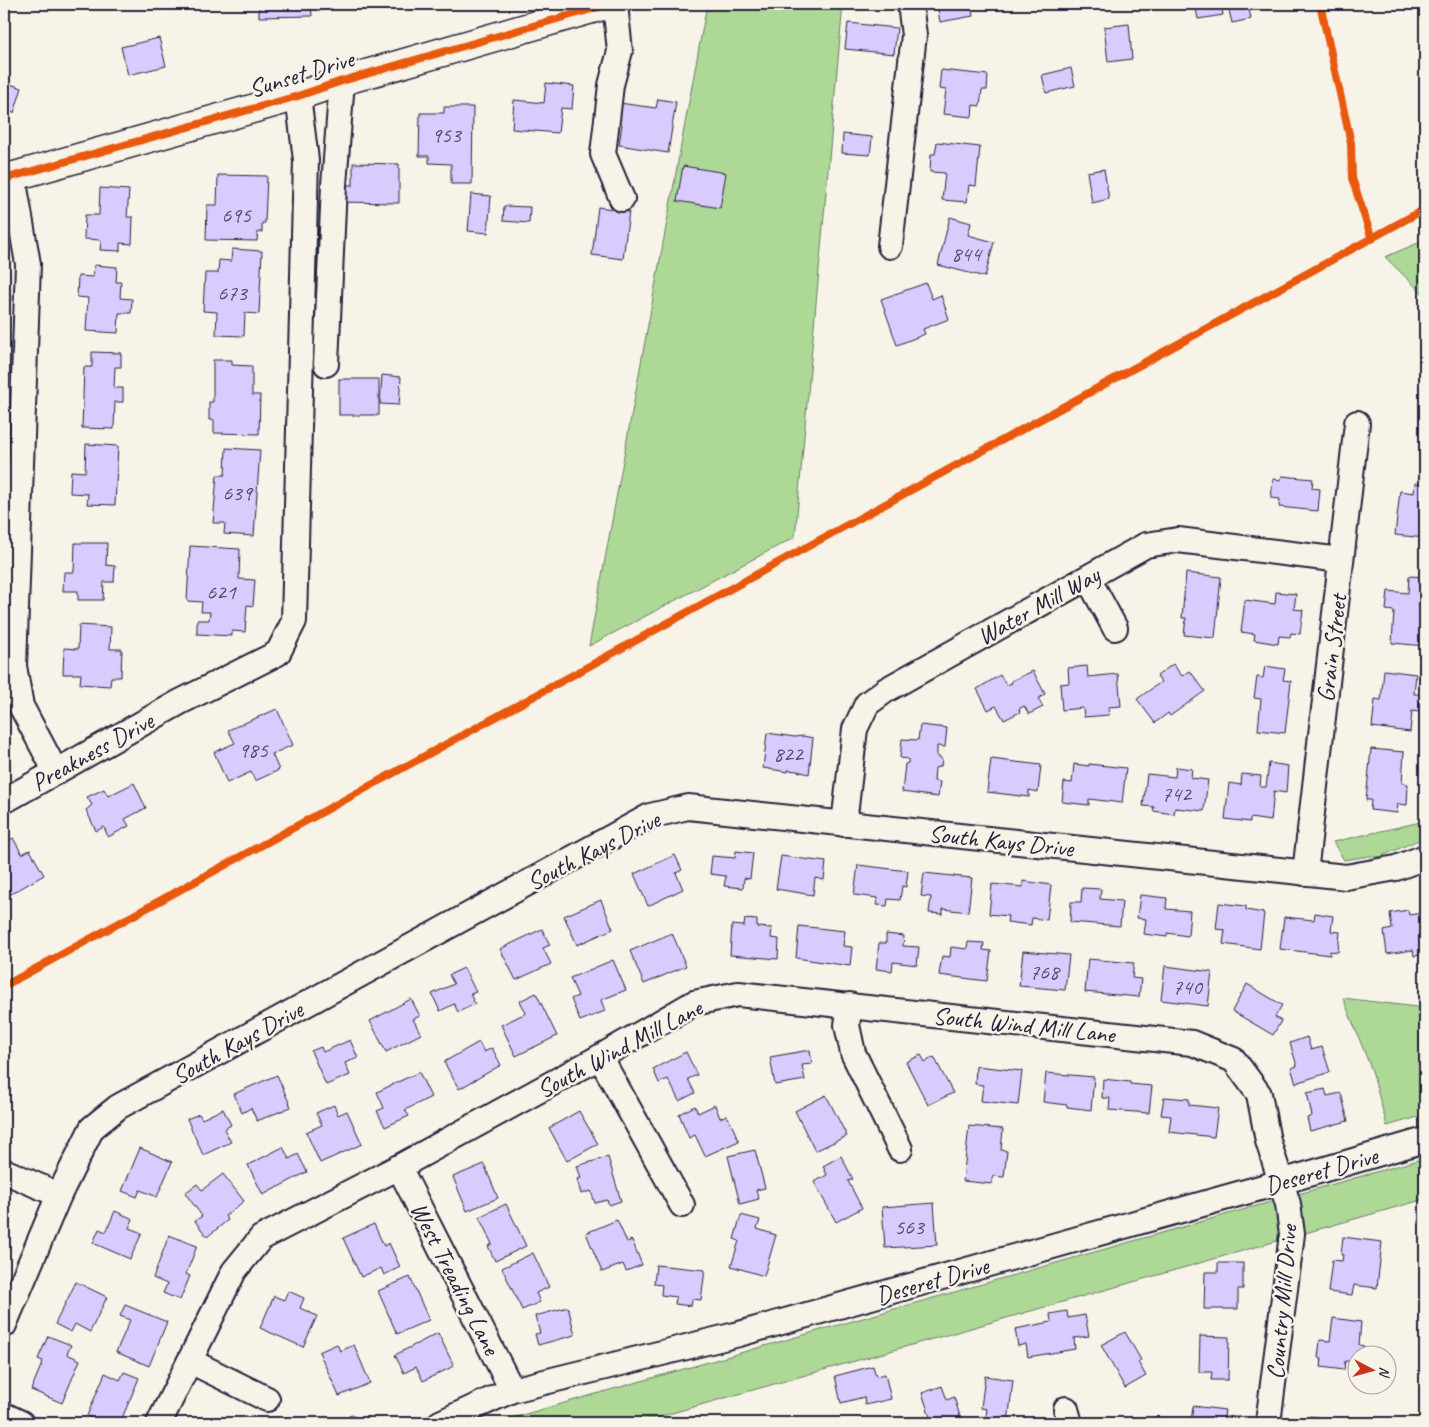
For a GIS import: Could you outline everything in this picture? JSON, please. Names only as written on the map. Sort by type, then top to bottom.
[{"type":"main road","name":"Sunset Drive","points":[[8,177],[298,96],[342,81],[609,4]]},
{"type":"street","points":[[616,4],[620,51],[611,85],[603,154],[622,200]]},
{"type":"street","points":[[890,246],[914,35],[910,4]]},
{"type":"street","points":[[326,364],[334,185],[342,81]]},
{"type":"street","name":"Preakness Drive","points":[[4,800],[180,702],[278,653],[294,622],[306,160],[298,96]]},
{"type":"street","points":[[8,177],[28,264],[14,666],[21,706],[56,772]]},
{"type":"street","name":"Grain Street","points":[[1305,873],[1356,423]]},
{"type":"street","name":"Water Mill Way","points":[[844,824],[855,729],[867,704],[886,690],[1146,545],[1178,540],[1341,560]]},
{"type":"street","points":[[1088,578],[1115,628]]},
{"type":"street","name":"South Kays Drive","points":[[4,1324],[59,1195],[92,1128],[118,1107],[650,816],[688,807],[1346,877],[1396,868],[1425,857]]},
{"type":"street","name":"South Wind Mill Lane","points":[[159,1423],[234,1271],[261,1238],[400,1167],[694,1003],[738,994],[1192,1043],[1234,1060],[1259,1094],[1268,1141],[1281,1182]]},
{"type":"street","points":[[850,1005],[847,1025],[853,1053],[900,1148]]},
{"type":"street","points":[[600,1057],[682,1205]]},
{"type":"street","name":"Deseret Drive","points":[[440,1423],[512,1390],[739,1334],[1425,1140]]},
{"type":"street","name":"West Treading Lane","points":[[400,1167],[512,1390]]},
{"type":"street","points":[[4,1171],[59,1195]]},
{"type":"street","name":"Country Mill Drive","points":[[1268,1423],[1292,1234],[1288,1204],[1281,1182]]},
{"type":"street","points":[[190,1361],[267,1399]]},
{"type":"street","points":[[4,1415],[21,1423]]},
{"type":"green space","points":[[707,4],[843,4],[795,537],[589,646]]},
{"type":"green space","points":[[1425,240],[1425,296],[1385,257]]},
{"type":"green space","points":[[1425,821],[1425,837],[1380,857],[1370,856],[1344,860],[1333,842]]},
{"type":"green space","points":[[1343,998],[1425,1008],[1425,1115],[1387,1126],[1372,1071]]},
{"type":"green space","points":[[1425,1158],[1425,1199],[637,1423],[494,1423]]},
{"type":"building","points":[[259,4],[311,4],[312,16],[259,17]]},
{"type":"building","points":[[937,4],[971,4],[973,16],[940,22]]},
{"type":"building","points":[[1195,4],[1221,4],[1223,15],[1198,19]]},
{"type":"building","points":[[1248,4],[1251,19],[1232,23],[1228,6]]},
{"type":"building","points":[[848,23],[897,28],[894,54],[845,49]]},
{"type":"building","points":[[1129,24],[1132,59],[1108,62],[1104,27]]},
{"type":"building","points":[[159,38],[166,66],[128,75],[121,47]]},
{"type":"building","points":[[1071,68],[1075,86],[1046,93],[1042,75]]},
{"type":"building","points":[[941,70],[988,75],[987,90],[982,90],[980,106],[973,105],[972,117],[943,114],[946,90],[939,89]]},
{"type":"building","points":[[4,82],[22,88],[14,113],[4,110]]},
{"type":"building","points":[[546,83],[574,86],[572,109],[561,108],[558,133],[512,129],[514,100],[544,103]]},
{"type":"building","points":[[658,99],[676,102],[668,153],[619,145],[622,124],[616,123],[619,103],[656,108]]},
{"type":"building","points":[[444,107],[473,107],[472,184],[451,184],[451,164],[429,163],[429,156],[419,156],[420,113],[444,113]]},
{"type":"building","points":[[843,134],[872,137],[870,155],[842,153]]},
{"type":"building","points":[[937,142],[980,147],[976,186],[969,185],[967,202],[942,200],[945,173],[930,172],[931,154],[935,154]]},
{"type":"building","points":[[353,163],[399,164],[399,203],[340,202],[341,185],[353,185]]},
{"type":"building","points":[[683,166],[726,173],[720,208],[677,201]]},
{"type":"building","points":[[1104,169],[1109,199],[1092,203],[1087,172]]},
{"type":"building","points":[[218,175],[267,176],[265,223],[262,223],[262,232],[258,232],[257,241],[206,240],[207,205],[217,205]]},
{"type":"building","points":[[100,188],[129,190],[127,217],[133,217],[132,244],[120,243],[120,251],[100,250],[101,240],[84,239],[85,215],[99,215]]},
{"type":"building","points":[[471,194],[491,196],[488,233],[468,231]]},
{"type":"building","points":[[504,206],[530,207],[529,223],[503,221]]},
{"type":"building","points":[[598,207],[629,211],[623,259],[592,255]]},
{"type":"building","points":[[950,217],[971,223],[968,235],[994,242],[985,277],[938,265]]},
{"type":"building","points":[[232,249],[262,251],[259,314],[245,313],[244,336],[216,335],[217,312],[203,311],[205,273],[218,273],[219,260],[231,261]]},
{"type":"building","points":[[94,265],[117,267],[116,282],[121,282],[120,298],[132,299],[131,313],[119,313],[118,333],[86,331],[88,298],[77,297],[78,276],[93,277]]},
{"type":"building","points":[[926,283],[932,299],[941,295],[949,319],[923,329],[925,334],[897,345],[881,299]]},
{"type":"building","points":[[92,352],[121,353],[121,367],[115,367],[114,388],[123,388],[123,402],[115,402],[114,429],[82,428],[84,367],[92,367]]},
{"type":"building","points":[[213,360],[232,360],[232,365],[252,366],[252,395],[260,395],[259,434],[214,433],[214,420],[209,420],[209,402],[213,402]]},
{"type":"building","points":[[382,375],[401,377],[399,405],[380,404]]},
{"type":"building","points":[[339,379],[379,379],[379,415],[339,415]]},
{"type":"building","points":[[1422,411],[1425,411],[1425,434],[1421,434]]},
{"type":"building","points":[[86,444],[118,446],[115,505],[87,504],[88,494],[70,493],[71,471],[85,472]]},
{"type":"building","points":[[226,448],[260,450],[254,536],[224,534],[225,523],[213,523],[217,475],[225,475]]},
{"type":"building","points":[[1282,476],[1313,479],[1312,488],[1320,489],[1318,511],[1279,507],[1280,499],[1271,498],[1273,479],[1281,480]]},
{"type":"building","points":[[1415,483],[1425,484],[1425,538],[1395,535],[1400,491],[1414,493]]},
{"type":"building","points":[[75,543],[107,543],[106,565],[115,566],[114,582],[104,582],[103,600],[78,600],[78,591],[63,591],[64,572],[74,572]]},
{"type":"building","points":[[190,546],[240,549],[239,579],[255,580],[253,606],[247,605],[245,632],[232,631],[232,636],[197,634],[197,620],[209,620],[210,612],[201,612],[202,602],[187,601]]},
{"type":"building","points":[[1186,573],[1221,577],[1215,638],[1184,635],[1186,618],[1182,618]]},
{"type":"building","points":[[1409,576],[1425,577],[1425,646],[1392,643],[1394,611],[1386,610],[1388,591],[1408,593]]},
{"type":"building","points":[[1276,592],[1296,594],[1294,609],[1303,610],[1300,634],[1291,633],[1290,637],[1279,636],[1278,644],[1254,640],[1255,634],[1241,632],[1245,600],[1275,604]]},
{"type":"building","points":[[79,625],[111,627],[110,649],[122,649],[121,677],[111,677],[110,686],[80,684],[81,674],[63,674],[64,648],[78,649]]},
{"type":"building","points":[[1173,664],[1182,676],[1190,671],[1205,691],[1170,716],[1168,713],[1155,723],[1137,699],[1161,682],[1157,676]]},
{"type":"building","points":[[1087,666],[1088,677],[1118,674],[1121,706],[1108,707],[1109,715],[1084,717],[1083,708],[1062,710],[1060,684],[1069,683],[1068,668]]},
{"type":"building","points":[[1265,666],[1285,669],[1283,680],[1291,681],[1285,733],[1258,730],[1261,699],[1254,698],[1257,677],[1263,678]]},
{"type":"building","points":[[1384,670],[1416,674],[1414,694],[1421,694],[1419,712],[1412,711],[1410,732],[1372,727],[1375,699],[1381,700]]},
{"type":"building","points":[[1033,671],[1045,694],[1038,699],[1043,707],[1029,714],[1024,706],[1019,709],[1020,712],[1004,720],[996,706],[988,710],[977,689],[1000,675],[1006,685]]},
{"type":"building","points":[[277,709],[293,745],[272,754],[279,770],[255,781],[251,772],[227,783],[214,752],[235,743],[228,730]]},
{"type":"building","points":[[920,725],[947,728],[945,747],[937,746],[937,757],[940,757],[942,760],[941,766],[935,768],[934,781],[940,782],[938,797],[902,792],[905,764],[908,763],[908,759],[900,758],[902,739],[918,740]]},
{"type":"building","points":[[767,733],[813,738],[809,774],[763,768]]},
{"type":"building","points":[[1371,749],[1404,752],[1402,783],[1408,784],[1407,805],[1398,804],[1397,813],[1370,810],[1371,800],[1366,800]]},
{"type":"building","points":[[991,759],[1041,765],[1038,792],[1029,790],[1029,797],[987,792]]},
{"type":"building","points":[[1269,763],[1288,766],[1286,793],[1274,791],[1271,821],[1250,818],[1250,822],[1225,819],[1229,783],[1241,785],[1242,774],[1261,776],[1260,787],[1266,787]]},
{"type":"building","points":[[1074,764],[1126,768],[1122,803],[1089,799],[1089,805],[1062,802],[1064,782],[1072,783]]},
{"type":"building","points":[[1176,767],[1192,769],[1191,778],[1208,780],[1204,811],[1175,808],[1174,814],[1153,811],[1154,807],[1143,806],[1147,774],[1175,777]]},
{"type":"building","points":[[134,783],[146,808],[125,819],[129,826],[108,837],[104,827],[96,831],[86,810],[92,805],[87,797],[104,789],[108,796]]},
{"type":"building","points":[[13,838],[22,854],[30,850],[44,875],[4,898],[4,843]]},
{"type":"building","points":[[736,851],[753,853],[750,879],[744,878],[743,888],[724,886],[726,876],[710,874],[712,856],[735,858]]},
{"type":"building","points":[[675,855],[682,870],[676,873],[683,889],[648,906],[634,874]]},
{"type":"building","points":[[781,856],[826,862],[824,880],[815,878],[813,895],[776,889]]},
{"type":"building","points":[[858,865],[908,871],[906,887],[902,886],[900,900],[888,899],[887,906],[877,905],[878,898],[854,895]]},
{"type":"building","points":[[924,873],[972,878],[968,912],[943,909],[943,914],[929,913],[931,897],[921,896]]},
{"type":"building","points":[[1023,881],[1051,885],[1047,920],[1032,918],[1031,925],[1007,922],[1008,916],[989,914],[992,884],[1023,887]]},
{"type":"building","points":[[1082,888],[1101,889],[1100,899],[1122,901],[1120,926],[1070,922],[1071,902],[1081,902]]},
{"type":"building","points":[[1140,895],[1167,898],[1166,909],[1190,911],[1188,936],[1167,933],[1167,937],[1144,934],[1146,919],[1137,918]]},
{"type":"building","points":[[601,900],[613,929],[577,945],[564,916]]},
{"type":"building","points":[[1219,903],[1246,906],[1246,910],[1264,913],[1260,949],[1223,944],[1225,930],[1216,929]]},
{"type":"building","points":[[1408,910],[1409,915],[1422,913],[1422,917],[1425,917],[1425,954],[1414,956],[1413,950],[1387,954],[1384,931],[1392,929],[1390,913]]},
{"type":"building","points":[[1315,913],[1333,916],[1331,931],[1340,932],[1338,952],[1330,951],[1330,955],[1280,949],[1284,917],[1314,920]]},
{"type":"building","points":[[745,919],[757,920],[757,927],[772,928],[771,938],[779,939],[778,959],[730,955],[732,925],[744,926]]},
{"type":"building","points":[[799,926],[845,931],[843,946],[852,947],[850,966],[796,958]]},
{"type":"building","points":[[542,929],[550,945],[543,948],[551,964],[516,980],[500,949]]},
{"type":"building","points":[[672,933],[686,966],[644,984],[630,951]]},
{"type":"building","points":[[886,934],[904,936],[903,946],[919,947],[917,965],[893,962],[892,971],[876,969],[879,943],[886,943]]},
{"type":"building","points":[[968,942],[984,943],[983,950],[991,951],[987,981],[939,975],[942,956],[950,957],[951,947],[967,949]]},
{"type":"building","points":[[1023,951],[1069,955],[1065,990],[1019,986]]},
{"type":"building","points":[[1088,959],[1134,963],[1132,978],[1141,979],[1139,997],[1085,992]]},
{"type":"building","points":[[613,960],[626,990],[601,1000],[605,1011],[580,1021],[571,999],[578,996],[570,978]]},
{"type":"building","points":[[1165,966],[1212,972],[1208,1006],[1161,1000]]},
{"type":"building","points":[[464,968],[476,992],[470,994],[475,1004],[458,1012],[454,1004],[440,1011],[432,994],[454,984],[449,975]]},
{"type":"building","points":[[1247,984],[1282,1005],[1275,1017],[1281,1021],[1273,1035],[1232,1011]]},
{"type":"building","points":[[536,993],[557,1036],[516,1056],[501,1025],[526,1013],[520,1001]]},
{"type":"building","points":[[411,999],[420,1016],[413,1019],[421,1034],[386,1052],[370,1021]]},
{"type":"building","points":[[1307,1037],[1311,1050],[1322,1047],[1330,1072],[1296,1083],[1291,1068],[1297,1066],[1290,1043]]},
{"type":"building","points":[[350,1040],[358,1058],[345,1063],[350,1075],[326,1085],[311,1051],[321,1047],[323,1052]]},
{"type":"building","points":[[479,1042],[484,1052],[492,1048],[501,1065],[459,1089],[444,1062]]},
{"type":"building","points":[[810,1050],[812,1064],[802,1065],[805,1080],[775,1085],[770,1057]]},
{"type":"building","points":[[686,1052],[697,1075],[688,1079],[695,1093],[679,1101],[668,1079],[659,1083],[653,1069]]},
{"type":"building","points":[[921,1055],[925,1062],[934,1057],[953,1093],[928,1105],[906,1062]]},
{"type":"building","points":[[976,1066],[1022,1071],[1018,1105],[981,1101],[983,1085],[975,1084]]},
{"type":"building","points":[[419,1072],[431,1097],[405,1110],[409,1116],[385,1127],[377,1111],[384,1108],[377,1092]]},
{"type":"building","points":[[1046,1073],[1094,1077],[1091,1110],[1043,1102]]},
{"type":"building","points":[[277,1075],[291,1107],[257,1121],[251,1108],[242,1113],[234,1094]]},
{"type":"building","points":[[1103,1079],[1152,1086],[1149,1113],[1109,1110],[1110,1098],[1102,1098]]},
{"type":"building","points":[[1325,1089],[1327,1096],[1341,1093],[1348,1121],[1310,1131],[1307,1118],[1312,1116],[1307,1093]]},
{"type":"building","points":[[826,1095],[847,1136],[815,1151],[795,1111]]},
{"type":"building","points":[[1164,1097],[1189,1099],[1189,1105],[1218,1108],[1214,1137],[1169,1132],[1171,1116],[1161,1115]]},
{"type":"building","points":[[334,1105],[338,1115],[347,1111],[362,1144],[320,1163],[306,1132],[322,1125],[316,1113]]},
{"type":"building","points":[[715,1105],[720,1118],[727,1115],[739,1141],[705,1156],[695,1135],[689,1138],[679,1114],[695,1106],[698,1113]]},
{"type":"building","points":[[223,1109],[231,1125],[224,1129],[231,1142],[203,1155],[187,1119],[199,1114],[202,1119]]},
{"type":"building","points":[[579,1111],[598,1144],[567,1161],[549,1128]]},
{"type":"building","points":[[969,1126],[1003,1129],[1001,1150],[1007,1151],[1004,1177],[993,1176],[992,1184],[963,1181]]},
{"type":"building","points":[[283,1147],[289,1159],[298,1154],[307,1172],[263,1195],[248,1165]]},
{"type":"building","points":[[140,1148],[172,1162],[157,1197],[140,1190],[137,1197],[122,1191]]},
{"type":"building","points":[[755,1150],[765,1188],[756,1190],[759,1199],[740,1204],[728,1156]]},
{"type":"building","points":[[841,1156],[853,1179],[848,1181],[862,1208],[836,1222],[814,1182],[827,1175],[823,1166]]},
{"type":"building","points":[[608,1157],[621,1201],[609,1205],[607,1200],[595,1203],[591,1191],[581,1194],[577,1179],[581,1178],[577,1166]]},
{"type":"building","points":[[484,1164],[498,1198],[467,1211],[453,1177]]},
{"type":"building","points":[[223,1174],[244,1201],[225,1216],[228,1220],[207,1237],[195,1221],[202,1216],[185,1193],[197,1184],[202,1190]]},
{"type":"building","points":[[934,1203],[937,1245],[885,1248],[882,1207]]},
{"type":"building","points":[[506,1204],[526,1246],[495,1261],[488,1246],[492,1244],[479,1217]]},
{"type":"building","points":[[115,1211],[133,1219],[129,1228],[142,1233],[130,1259],[93,1243],[99,1229],[106,1232]]},
{"type":"building","points":[[741,1215],[760,1220],[757,1229],[776,1235],[764,1276],[731,1266],[739,1241],[734,1239]]},
{"type":"building","points":[[617,1220],[627,1242],[632,1240],[642,1265],[626,1271],[623,1264],[602,1272],[586,1233]]},
{"type":"building","points":[[374,1224],[384,1246],[389,1243],[400,1267],[384,1275],[381,1268],[361,1277],[343,1238]]},
{"type":"building","points":[[169,1235],[197,1246],[186,1274],[190,1276],[180,1300],[163,1293],[167,1284],[153,1278]]},
{"type":"building","points":[[1343,1237],[1382,1242],[1377,1288],[1354,1285],[1352,1295],[1328,1292],[1332,1260],[1342,1261]]},
{"type":"building","points":[[533,1253],[549,1287],[536,1293],[540,1302],[522,1310],[502,1268]]},
{"type":"building","points":[[1218,1263],[1243,1263],[1243,1289],[1238,1289],[1238,1309],[1204,1309],[1205,1272],[1218,1272]]},
{"type":"building","points":[[656,1265],[705,1270],[701,1300],[692,1299],[691,1306],[675,1304],[676,1297],[661,1295],[662,1285],[654,1284]]},
{"type":"building","points":[[410,1277],[429,1320],[397,1334],[378,1291]]},
{"type":"building","points":[[76,1282],[107,1297],[90,1332],[75,1324],[71,1332],[55,1324]]},
{"type":"building","points":[[288,1291],[304,1298],[300,1308],[317,1316],[303,1347],[260,1328],[274,1296],[284,1300]]},
{"type":"building","points":[[125,1305],[167,1322],[149,1366],[116,1352],[130,1320],[120,1316]]},
{"type":"building","points":[[568,1307],[575,1335],[538,1345],[535,1334],[540,1333],[535,1316]]},
{"type":"building","points":[[1067,1311],[1068,1318],[1085,1315],[1089,1336],[1074,1338],[1075,1349],[1028,1357],[1026,1344],[1018,1346],[1015,1329],[1051,1322],[1050,1314]]},
{"type":"building","points":[[1333,1318],[1361,1322],[1359,1344],[1346,1344],[1344,1370],[1321,1367],[1322,1358],[1318,1358],[1320,1340],[1330,1341]]},
{"type":"building","points":[[1125,1332],[1141,1360],[1138,1362],[1146,1376],[1125,1388],[1101,1345]]},
{"type":"building","points":[[438,1333],[454,1366],[423,1381],[416,1367],[404,1373],[395,1355]]},
{"type":"building","points":[[48,1336],[71,1345],[67,1354],[80,1360],[62,1403],[31,1390],[43,1361],[38,1359]]},
{"type":"building","points":[[1200,1336],[1229,1337],[1228,1380],[1211,1380],[1212,1372],[1199,1372]]},
{"type":"building","points":[[337,1344],[340,1351],[354,1345],[370,1383],[339,1396],[319,1352]]},
{"type":"building","points":[[873,1366],[876,1376],[885,1374],[891,1399],[865,1405],[864,1397],[841,1403],[835,1376]]},
{"type":"building","points":[[124,1372],[139,1378],[120,1423],[104,1423],[87,1416],[105,1373],[120,1380]]},
{"type":"building","points":[[985,1376],[1013,1380],[1008,1423],[985,1423],[987,1409],[981,1408]]},
{"type":"building","points":[[942,1386],[947,1400],[954,1397],[962,1423],[932,1423],[922,1393]]},
{"type":"building","points":[[1193,1406],[1225,1410],[1223,1423],[1191,1423]]},
{"type":"building","points":[[351,1414],[362,1423],[343,1423]]},
{"type":"building","points":[[1310,1416],[1349,1421],[1349,1423],[1309,1423]]},
{"type":"cycle path","points":[[4,179],[298,96],[342,81],[609,4]]},
{"type":"cycle path","points":[[1320,4],[1351,143],[1352,178],[1372,239]]},
{"type":"cycle path","points":[[4,986],[1425,209]]}]
